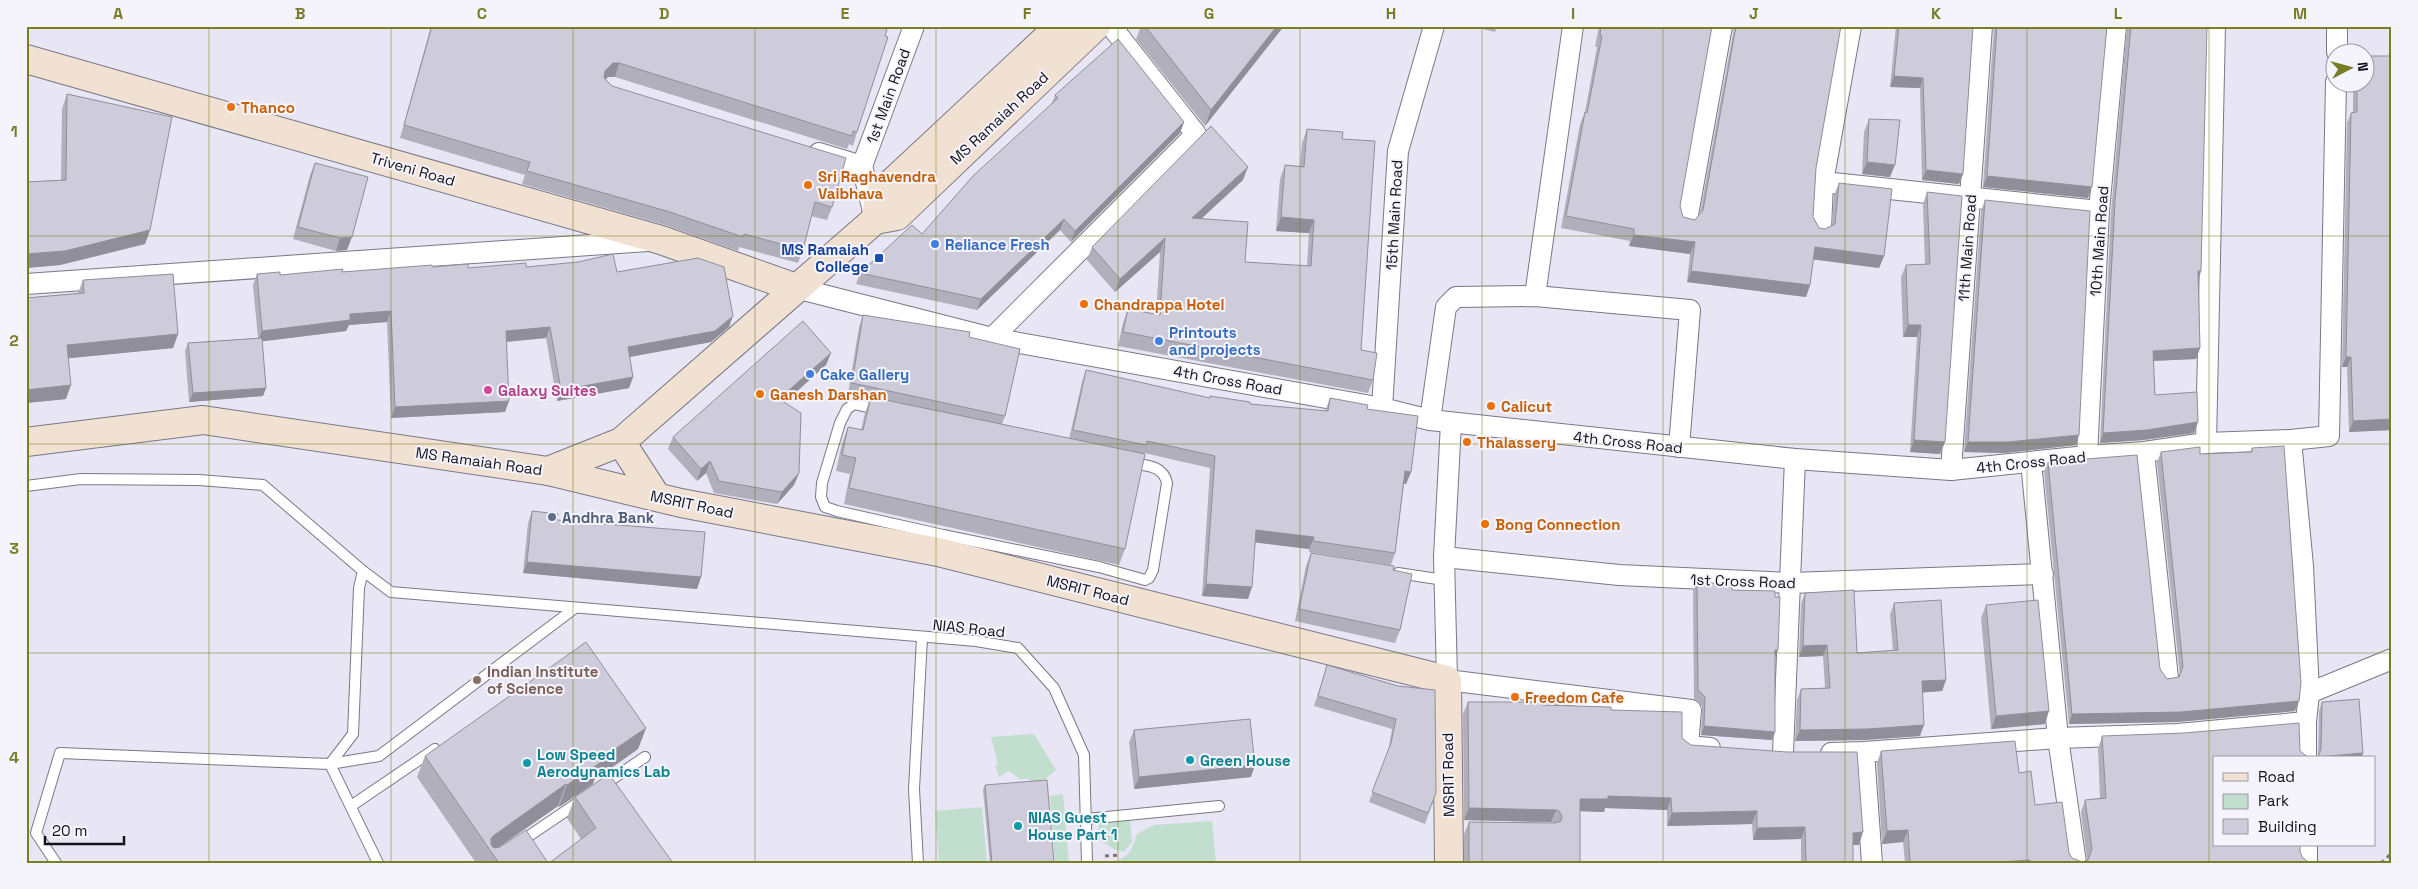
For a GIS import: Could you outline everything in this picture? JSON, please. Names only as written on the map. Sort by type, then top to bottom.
[{"type":"street","name":"1st Main Road","points":[[862,166],[914,26]]},
{"type":"street","name":"MS Ramaiah Road","points":[[875,220],[880,194],[1060,26]]},
{"type":"street","name":"MS Ramaiah Road","points":[[26,442],[203,420],[548,471],[621,442],[875,220],[897,216],[1096,26]]},
{"type":"street","points":[[992,338],[1196,134],[1110,26]]},
{"type":"street","name":"15th Main Road","points":[[1382,408],[1398,151],[1434,26]]},
{"type":"street","points":[[1536,296],[1573,26]]},
{"type":"street","points":[[1688,220],[1722,26]]},
{"type":"street","points":[[1821,229],[1823,182],[1852,26]]},
{"type":"street","name":"11th Main Road","points":[[1951,470],[1982,26]]},
{"type":"street","name":"10th Main Road","points":[[2087,456],[2099,211],[2116,26]]},
{"type":"street","points":[[2206,442],[2215,26]]},
{"type":"street","points":[[2337,26],[2337,42]]},
{"type":"street","name":"Triveni Road","points":[[26,59],[661,240],[796,288]]},
{"type":"street","name":"4th Cross Road","points":[[796,288],[992,338],[1382,408],[1430,420],[1795,459],[1951,470],[2144,452],[2206,442],[2291,440],[2329,436],[2336,92]]},
{"type":"street","points":[[797,146],[862,166],[875,220]]},
{"type":"street","points":[[1823,182],[2099,211]]},
{"type":"street","points":[[26,284],[661,240]]},
{"type":"street","points":[[1430,420],[1446,307],[1456,297],[1536,296],[1690,310],[1679,447]]},
{"type":"street","points":[[1451,423],[1444,557],[1447,680],[1691,710],[1688,746],[1726,749]]},
{"type":"street","points":[[2291,440],[2303,566],[2309,694],[2306,722],[2306,756]]},
{"type":"street","points":[[621,442],[656,496]]},
{"type":"street","points":[[2144,452],[2168,678]]},
{"type":"street","points":[[1795,459],[1789,753],[1864,752],[2058,738],[2178,734],[2306,722]]},
{"type":"street","points":[[2031,462],[2058,738],[2076,863]]},
{"type":"street","name":"MSRIT Road","points":[[548,471],[656,496],[941,544],[1447,680],[1454,827],[1449,863]]},
{"type":"street","name":"1st Cross Road","points":[[1444,557],[1610,574],[1791,583],[2043,574]]},
{"type":"street","points":[[2309,694],[2392,659]]},
{"type":"street","points":[[1864,752],[1872,863]]},
{"type":"street","points":[[2307,846],[2307,863]]},
{"type":"lane","points":[[888,412],[854,404],[844,413],[822,483],[821,497],[825,507],[941,544],[1099,567],[1145,580],[1149,578],[1153,570],[1164,509],[1166,479],[1156,467],[1118,460]]},
{"type":"lane","name":"NIAS Road","points":[[26,486],[80,479],[198,480],[263,485],[363,571],[391,592],[922,638],[976,641],[1018,648],[1054,688],[1084,755],[1087,863]]},
{"type":"lane","points":[[330,764],[353,734],[360,588],[363,571]]},
{"type":"lane","points":[[1384,571],[1444,580]]},
{"type":"lane","points":[[56,863],[36,833],[60,752],[330,764],[379,756],[575,608]]},
{"type":"lane","points":[[918,863],[914,789],[922,638]]},
{"type":"lane","points":[[351,806],[446,741]]},
{"type":"lane","points":[[514,846],[645,757]]},
{"type":"lane","points":[[330,764],[378,863]]},
{"type":"lane","points":[[1086,819],[1219,806]]},
{"type":"path","points":[[2381,863],[2392,853]]},
{"type":"green space","points":[[1034,734],[1056,770],[1041,783],[1031,783],[1030,779],[1020,779],[1009,771],[999,777],[995,766],[998,764],[991,737]]},
{"type":"green space","points":[[1063,794],[1069,863],[1055,863],[1050,796]]},
{"type":"green space","points":[[982,807],[987,863],[939,863],[935,811]]},
{"type":"green space","points":[[1130,820],[1132,842],[1124,852],[1114,849],[1099,840],[1098,824]]},
{"type":"green space","points":[[1212,821],[1216,863],[1112,863],[1129,853],[1137,834],[1154,825]]},
{"type":"building","points":[[432,26],[888,26],[885,36],[888,37],[857,132],[853,131],[852,136],[619,63],[613,63],[605,71],[604,78],[612,86],[846,158],[832,207],[815,202],[803,250],[744,234],[743,237],[670,212],[527,171],[530,162],[404,125]]},
{"type":"building","points":[[1145,26],[1277,26],[1211,110]]},
{"type":"building","points":[[1601,26],[1712,26],[1680,206],[1683,217],[1695,220],[1703,210],[1736,26],[1841,26],[1816,168],[1813,217],[1819,228],[1825,229],[1835,224],[1839,183],[1892,189],[1884,256],[1815,247],[1810,285],[1691,271],[1695,242],[1634,235],[1634,229],[1566,216],[1585,112],[1587,113],[1602,36],[1600,35]]},
{"type":"building","points":[[1899,26],[1973,26],[1963,174],[1926,170],[1923,78],[1894,76]]},
{"type":"building","points":[[1997,26],[2107,26],[2092,187],[1987,176]]},
{"type":"building","points":[[2131,26],[2207,26],[2201,271],[2198,271],[2200,348],[2153,351],[2155,395],[2197,392],[2198,422],[2147,430],[2103,433],[2115,201]]},
{"type":"building","points":[[1118,39],[1184,122],[1075,231],[1064,219],[981,299],[860,273],[912,225],[922,234],[973,176],[1058,98],[1055,95]]},
{"type":"building","points":[[2376,56],[2392,56],[2392,419],[2353,421],[2351,357],[2346,357],[2351,113],[2357,112],[2357,92],[2376,92]]},
{"type":"building","points":[[67,94],[172,117],[150,230],[65,251],[26,254],[26,182],[66,180]]},
{"type":"building","points":[[1869,119],[1900,120],[1895,165],[1867,162]]},
{"type":"building","points":[[1211,126],[1248,167],[1192,218],[1248,222],[1245,262],[1311,266],[1314,220],[1281,217],[1285,165],[1304,167],[1307,129],[1343,132],[1342,139],[1375,141],[1361,350],[1377,353],[1373,380],[1123,332],[1128,309],[1160,315],[1165,238],[1120,279],[1092,247]]},
{"type":"building","points":[[315,163],[368,177],[352,237],[340,238],[298,227]]},
{"type":"building","points":[[1927,192],[1962,196],[1945,442],[1914,440],[1921,325],[1908,325],[1906,265],[1930,264]]},
{"type":"building","points":[[1985,200],[2090,211],[2079,435],[2008,442],[1968,442]]},
{"type":"building","points":[[613,254],[617,272],[698,258],[724,267],[733,316],[715,331],[628,347],[633,377],[561,390],[550,327],[506,331],[509,401],[395,407],[391,311],[350,314],[350,320],[262,331],[257,274],[280,272],[280,275],[343,269],[342,272],[468,264],[468,268],[526,263],[526,267],[578,262]]},
{"type":"building","points":[[173,274],[178,334],[67,345],[71,385],[26,390],[26,298],[84,293],[83,280]]},
{"type":"building","points":[[863,315],[970,332],[969,337],[1020,349],[1005,416],[852,383]]},
{"type":"building","points":[[803,321],[831,353],[779,399],[801,413],[799,473],[782,492],[719,481],[710,461],[701,469],[673,437]]},
{"type":"building","points":[[262,338],[266,388],[193,393],[188,343]]},
{"type":"building","points":[[1086,370],[1210,398],[1210,396],[1250,402],[1250,404],[1328,411],[1330,398],[1368,405],[1367,409],[1418,416],[1411,472],[1405,471],[1395,553],[1313,541],[1314,537],[1256,530],[1252,587],[1206,584],[1215,456],[1147,441],[1146,445],[1073,430]]},
{"type":"building","points":[[871,397],[1145,454],[1125,549],[849,488],[856,458],[842,455],[848,427],[863,430]]},
{"type":"building","points":[[2284,446],[2301,683],[2299,701],[2181,712],[2072,714],[2048,462],[2137,455],[2160,669],[2167,679],[2179,677],[2183,667],[2161,452],[2200,447],[2200,454],[2252,452],[2252,448]]},
{"type":"building","points":[[532,511],[558,514],[557,520],[705,532],[701,577],[527,562]]},
{"type":"building","points":[[1311,553],[1394,566],[1393,570],[1412,574],[1400,630],[1299,609]]},
{"type":"building","points":[[1697,583],[1732,583],[1732,590],[1775,591],[1775,597],[1780,597],[1778,650],[1775,650],[1775,732],[1704,726],[1705,697],[1698,690]]},
{"type":"building","points":[[1854,590],[1857,653],[1898,650],[1894,603],[1941,600],[1946,680],[1922,681],[1924,725],[1868,729],[1800,730],[1801,689],[1830,688],[1827,645],[1803,646],[1805,593]]},
{"type":"building","points":[[2038,600],[2049,711],[1996,716],[1986,605]]},
{"type":"building","name":"Low Speed Aerodynamics Lab","points":[[586,642],[646,728],[491,839],[491,845],[494,848],[500,847],[526,830],[548,863],[499,863],[425,756]]},
{"type":"building","points":[[1327,665],[1398,686],[1435,690],[1436,793],[1428,813],[1372,792],[1391,743],[1396,719],[1318,696]]},
{"type":"building","points":[[2359,699],[2363,753],[2318,756],[2321,749],[2322,702]]},
{"type":"building","points":[[1468,702],[1542,702],[1542,705],[1611,707],[1611,710],[1682,712],[1682,738],[1691,745],[1787,752],[1857,752],[1863,832],[1853,833],[1853,863],[1806,863],[1805,827],[1757,828],[1757,811],[1672,813],[1671,798],[1608,796],[1608,799],[1580,799],[1580,863],[1469,863],[1469,822],[1555,823],[1561,821],[1562,816],[1556,810],[1469,808]]},
{"type":"building","name":"Green House","points":[[1250,719],[1255,765],[1139,777],[1134,730]]},
{"type":"building","points":[[2299,723],[2300,751],[2306,756],[2213,756],[2213,846],[2300,846],[2302,857],[2307,863],[2030,863],[2030,860],[1986,863],[1910,863],[1908,830],[1887,831],[1881,751],[2015,741],[2019,773],[2031,771],[2035,805],[2062,802],[2069,853],[2072,858],[2082,862],[2088,860],[2092,849],[2085,800],[2106,798],[2102,736],[2184,733]]},
{"type":"building","points":[[609,774],[673,863],[549,863],[596,828],[575,797]]},
{"type":"building","name":"NIAS Guest House Part 1","points":[[1047,780],[1054,863],[992,863],[985,785]]},
{"type":"place","name":"Thanco","points":[[231,107]]},
{"type":"place","name":"Sri Raghavendra Vaibhava","points":[[808,185]]},
{"type":"place","name":"Reliance Fresh","points":[[935,244]]},
{"type":"place","name":"MS Ramaiah College","points":[[879,258]]},
{"type":"place","name":"Chandrappa Hotel","points":[[1084,304]]},
{"type":"place","name":"Printouts and projects","points":[[1159,341]]},
{"type":"place","name":"Cake Gallery","points":[[810,374]]},
{"type":"place","name":"Galaxy Suites","points":[[488,390]]},
{"type":"place","name":"Ganesh Darshan","points":[[760,394]]},
{"type":"place","name":"Calicut","points":[[1491,406]]},
{"type":"place","name":"Thalassery","points":[[1467,442]]},
{"type":"place","name":"Andhra Bank","points":[[552,517]]},
{"type":"place","name":"Bong Connection","points":[[1485,524]]},
{"type":"place","name":"Indian Institute of Science","points":[[477,680]]},
{"type":"place","name":"Freedom Cafe","points":[[1515,697]]},
{"type":"place","name":"Green House","points":[[1190,760]]},
{"type":"place","name":"Low Speed Aerodynamics Lab","points":[[527,763]]},
{"type":"place","name":"NIAS Guest House Part 1","points":[[1018,826]]}]
